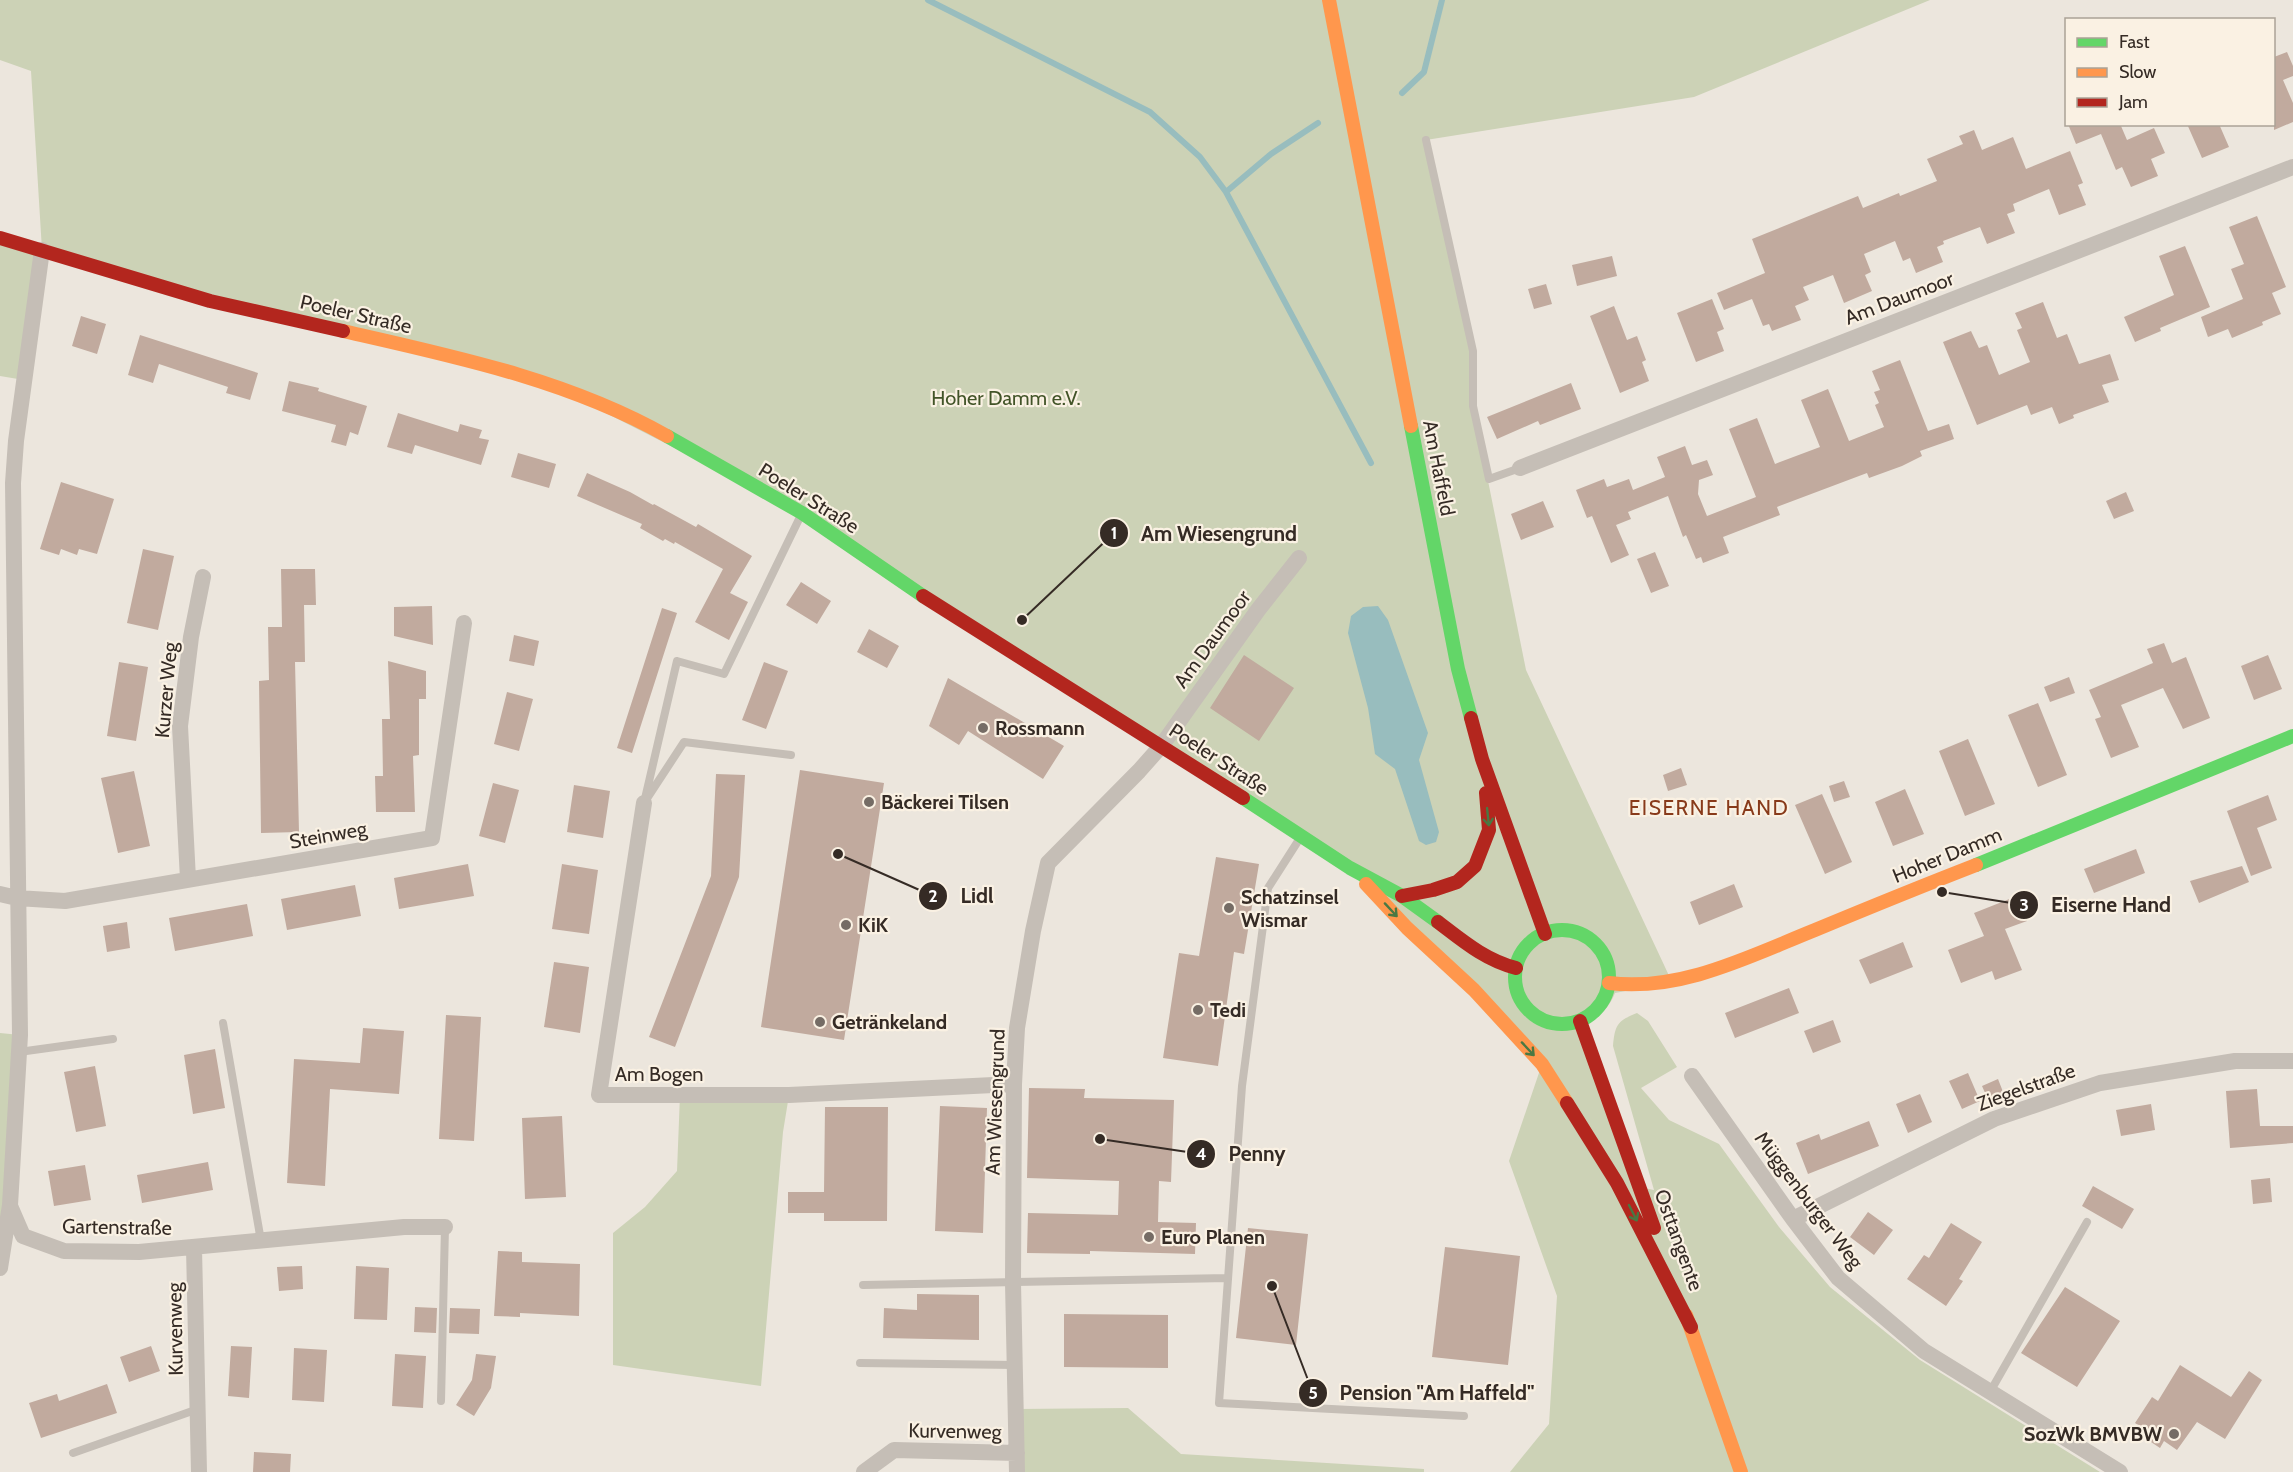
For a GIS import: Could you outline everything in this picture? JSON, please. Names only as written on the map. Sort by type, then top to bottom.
[{"type":"main road","name":"Am Haffeld","points":[[1329,0],[1456,657],[1482,759],[1545,934]]},
{"type":"main road","name":"Poeler Straße","points":[[0,238],[210,301],[441,353],[551,385],[645,424],[802,513],[955,618],[1162,745],[1350,868],[1402,896],[1481,954],[1497,963],[1516,968]]},
{"type":"main road","name":"Hoher Damm","points":[[1609,983],[1627,987],[1647,986],[1672,982],[1728,965],[2293,736]]},
{"type":"main road","points":[[1402,896],[1432,891],[1457,882],[1475,866],[1489,830],[1482,759]]},
{"type":"main road","points":[[1350,868],[1407,928],[1474,990],[1542,1064],[1617,1183],[1691,1327]]},
{"type":"main road","points":[[1564,930],[1579,933],[1593,941],[1603,953],[1609,967],[1609,983],[1605,998],[1596,1011],[1580,1021],[1554,1024],[1539,1019],[1527,1009],[1517,988],[1516,968],[1524,950],[1534,939],[1564,930]]},
{"type":"main road","name":"Osttangente","points":[[1580,1021],[1741,1472]]},
{"type":"street","name":"Am Daumoor","points":[[1520,468],[2293,167]]},
{"type":"street","name":"Gartenstraße","points":[[42,250],[16,441],[13,483],[18,768],[19,1052],[10,1205],[23,1236],[64,1251],[139,1252],[404,1227],[445,1227]]},
{"type":"street","name":"Am Daumoor","points":[[1162,745],[1258,610],[1299,558]]},
{"type":"street","name":"Kurzer Weg","points":[[188,879],[180,726],[191,637],[203,577]]},
{"type":"street","name":"Steinweg","points":[[0,894],[17,898],[65,901],[432,838],[464,623]]},
{"type":"street","name":"Am Wiesengrund","points":[[1017,1472],[1013,1283],[1014,1084],[1017,1028],[1033,931],[1048,863],[1162,745]]},
{"type":"street","name":"Am Bogen","points":[[644,802],[599,1095],[789,1095],[1014,1084]]},
{"type":"street","name":"Ziegelstraße","points":[[1793,1219],[1994,1119],[2100,1083],[2235,1061],[2293,1061]]},
{"type":"street","name":"Müggenburger Weg","points":[[1692,1076],[1793,1219],[1839,1278],[1924,1351],[2120,1472]]},
{"type":"street","points":[[0,1268],[10,1205]]},
{"type":"street","name":"Kurvenweg","points":[[194,1248],[199,1472]]},
{"type":"street","name":"Kurvenweg","points":[[864,1472],[894,1450],[1017,1453]]},
{"type":"lane","points":[[1426,140],[1473,351],[1473,406],[1489,479],[1520,468]]},
{"type":"lane","points":[[644,802],[677,661],[724,674],[802,513]]},
{"type":"lane","points":[[644,802],[684,742],[791,755]]},
{"type":"lane","points":[[1302,836],[1268,888],[1242,1086],[1219,1402],[1464,1416]]},
{"type":"lane","points":[[223,1023],[261,1241]]},
{"type":"lane","points":[[19,1052],[113,1039]]},
{"type":"lane","points":[[1990,1392],[2087,1222]]},
{"type":"lane","points":[[441,1401],[445,1227]]},
{"type":"lane","points":[[863,1285],[1228,1278]]},
{"type":"lane","points":[[860,1363],[1016,1365]]},
{"type":"lane","points":[[72,1453],[198,1409]]},
{"type":"green space","name":"Hoher Damm e.V.","points":[[0,0],[1930,0],[1694,97],[1426,140],[1473,350],[1473,406],[1526,670],[1672,982],[1615,993],[1602,1012],[1582,1026],[1639,1187],[1654,1190],[1613,1046],[1618,1025],[1637,1013],[1648,1021],[1677,1067],[1641,1088],[1669,1120],[1719,1144],[1779,1227],[1830,1287],[1920,1360],[2100,1472],[1510,1472],[1549,1424],[1557,1296],[1509,1161],[1542,1064],[1351,868],[802,513],[551,385],[42,250],[31,71],[0,60]]},
{"type":"green space","points":[[0,238],[42,250],[24,380],[0,376]]},
{"type":"green space","points":[[0,1033],[20,1035],[0,1268]]},
{"type":"green space","points":[[680,1095],[789,1095],[783,1132],[761,1386],[613,1365],[613,1233],[645,1207],[677,1171]]},
{"type":"green space","points":[[1128,1408],[1181,1454],[1424,1469],[1424,1472],[1017,1472],[1017,1409]]},
{"type":"water","points":[[1378,606],[1388,620],[1428,733],[1419,760],[1439,832],[1436,842],[1426,845],[1419,841],[1395,769],[1375,754],[1368,708],[1348,633],[1351,616],[1363,607]]},
{"type":"building","points":[[2287,52],[2293,66],[2293,76],[2283,80],[2293,103],[2293,122],[2274,130],[2275,126],[2275,57]]},
{"type":"building","points":[[2069,126],[2121,126],[2127,140],[2154,128],[2165,153],[2151,159],[2158,176],[2131,187],[2122,167],[2116,170],[2101,134],[2076,144]]},
{"type":"building","points":[[2188,126],[2220,126],[2229,147],[2202,158]]},
{"type":"building","points":[[1974,130],[1982,150],[2013,137],[2026,169],[2070,151],[2083,183],[2078,185],[2086,205],[2059,215],[2049,189],[2013,204],[2015,211],[2007,214],[2015,233],[1987,244],[1980,227],[1943,241],[1944,244],[1937,247],[1943,262],[1916,273],[1910,258],[1903,261],[1895,241],[1864,254],[1871,272],[1865,275],[1872,291],[1844,303],[1833,275],[1803,287],[1809,300],[1795,306],[1801,320],[1772,331],[1769,324],[1763,326],[1752,299],[1724,310],[1717,293],[1765,273],[1752,239],[1858,196],[1863,208],[1937,181],[1927,159],[1963,144],[1959,136]]},
{"type":"building","points":[[2257,216],[2286,287],[2272,293],[2281,314],[2262,322],[2263,325],[2232,338],[2228,329],[2208,337],[2201,317],[2243,299],[2231,269],[2244,264],[2229,227]]},
{"type":"building","points":[[2185,246],[2210,307],[2160,328],[2161,331],[2135,342],[2124,317],[2174,295],[2159,256]]},
{"type":"building","points":[[1612,256],[1617,276],[1577,286],[1572,265]]},
{"type":"building","points":[[1546,284],[1552,304],[1534,309],[1528,289]]},
{"type":"building","points":[[1712,299],[1724,329],[1717,332],[1724,351],[1696,362],[1677,313]]},
{"type":"building","points":[[2043,302],[2057,338],[2067,334],[2079,364],[2110,354],[2119,380],[2102,385],[2109,402],[2073,415],[2074,418],[2059,424],[2052,407],[2031,415],[2027,405],[1977,425],[1943,342],[1971,331],[1979,348],[1987,345],[1999,375],[2030,362],[2017,330],[2022,328],[2015,313]]},
{"type":"building","points":[[1614,306],[1627,340],[1637,336],[1646,360],[1642,362],[1649,381],[1620,393],[1590,316]]},
{"type":"building","points":[[81,316],[106,324],[97,354],[72,346]]},
{"type":"building","points":[[140,335],[258,373],[250,400],[226,393],[228,387],[159,364],[153,383],[128,375]]},
{"type":"building","points":[[1900,360],[1928,431],[1949,424],[1954,439],[1920,451],[1922,456],[1902,466],[1869,478],[1867,473],[1777,507],[1780,515],[1723,537],[1729,553],[1703,563],[1701,557],[1696,559],[1686,535],[1683,537],[1668,496],[1628,512],[1631,519],[1616,525],[1629,555],[1611,563],[1592,516],[1587,518],[1576,490],[1604,479],[1607,487],[1629,479],[1633,490],[1665,477],[1657,457],[1685,446],[1692,465],[1707,460],[1713,475],[1699,480],[1698,494],[1707,516],[1756,497],[1729,429],[1757,418],[1775,464],[1820,447],[1801,400],[1828,389],[1849,441],[1884,427],[1875,405],[1879,403],[1874,392],[1880,390],[1872,371]]},
{"type":"building","points":[[289,381],[319,388],[318,391],[367,406],[358,435],[350,432],[346,446],[331,442],[336,425],[282,411]]},
{"type":"building","points":[[1571,383],[1581,409],[1540,425],[1538,421],[1497,439],[1487,417]]},
{"type":"building","points":[[398,413],[458,432],[460,424],[482,430],[479,438],[489,440],[481,465],[415,445],[412,454],[387,447]]},
{"type":"building","points":[[518,453],[556,464],[549,488],[511,477]]},
{"type":"building","points":[[587,473],[630,492],[696,527],[698,524],[752,556],[730,593],[748,602],[729,640],[695,622],[723,569],[675,542],[674,544],[665,539],[663,541],[640,528],[642,524],[577,496]]},
{"type":"building","points":[[61,482],[114,499],[97,554],[79,549],[77,555],[61,549],[59,555],[40,549]]},
{"type":"building","points":[[2126,492],[2134,511],[2114,519],[2106,501]]},
{"type":"building","points":[[1543,501],[1554,527],[1521,540],[1511,514]]},
{"type":"building","points":[[143,549],[174,556],[158,630],[127,623]]},
{"type":"building","points":[[1655,552],[1669,586],[1651,593],[1637,559]]},
{"type":"building","points":[[281,569],[315,569],[316,605],[304,605],[305,662],[295,662],[299,832],[261,833],[259,681],[269,680],[268,627],[282,627]]},
{"type":"building","points":[[801,582],[831,601],[817,624],[786,605]]},
{"type":"building","points":[[432,606],[433,645],[394,636],[394,607]]},
{"type":"building","points":[[662,608],[677,613],[632,753],[617,748]]},
{"type":"building","points":[[869,629],[899,646],[887,668],[857,652]]},
{"type":"building","points":[[514,635],[539,641],[534,666],[509,661]]},
{"type":"building","points":[[2164,643],[2172,663],[2186,657],[2210,718],[2183,729],[2163,688],[2121,705],[2139,747],[2111,758],[2095,719],[2101,717],[2089,690],[2153,663],[2147,649]]},
{"type":"building","points":[[1244,655],[1294,688],[1259,741],[1210,708]]},
{"type":"building","points":[[2268,655],[2282,689],[2254,700],[2241,666]]},
{"type":"building","points":[[388,661],[426,671],[426,699],[419,699],[419,755],[413,756],[415,812],[376,812],[375,776],[383,776],[382,719],[390,719]]},
{"type":"building","points":[[119,662],[148,667],[136,741],[107,736]]},
{"type":"building","points":[[764,662],[788,671],[766,729],[742,720]]},
{"type":"building","points":[[2069,677],[2075,693],[2050,702],[2044,687]]},
{"type":"building","name":"Rossmann","points":[[948,678],[1064,746],[1043,779],[968,731],[959,745],[929,726]]},
{"type":"building","points":[[507,692],[533,699],[519,751],[494,744]]},
{"type":"building","points":[[2038,703],[2067,775],[2038,787],[2008,715]]},
{"type":"building","points":[[1968,739],[1995,804],[1965,816],[1939,751]]},
{"type":"building","points":[[1681,768],[1687,785],[1668,791],[1663,775]]},
{"type":"building","points":[[800,770],[884,783],[844,1040],[761,1027]]},
{"type":"building","points":[[134,771],[150,846],[118,853],[101,778]]},
{"type":"building","points":[[716,774],[745,775],[739,877],[675,1047],[649,1037],[711,876]]},
{"type":"building","points":[[1844,781],[1850,797],[1834,802],[1829,786]]},
{"type":"building","points":[[493,783],[519,790],[505,843],[479,836]]},
{"type":"building","points":[[574,785],[610,791],[603,838],[567,832]]},
{"type":"building","points":[[1905,789],[1924,834],[1893,846],[1875,802]]},
{"type":"building","points":[[1822,794],[1852,862],[1825,874],[1795,805]]},
{"type":"building","points":[[2268,795],[2277,820],[2257,828],[2272,868],[2251,876],[2227,811]]},
{"type":"building","points":[[2136,849],[2145,873],[2094,893],[2084,869]]},
{"type":"building","points":[[1216,857],[1259,864],[1244,954],[1234,952],[1218,1066],[1163,1058],[1179,953],[1199,956]]},
{"type":"building","points":[[468,864],[474,896],[399,909],[394,878]]},
{"type":"building","points":[[562,864],[598,870],[589,934],[552,929]]},
{"type":"building","points":[[2242,866],[2249,882],[2199,903],[2190,881]]},
{"type":"building","points":[[1734,884],[1743,907],[1699,925],[1690,902]]},
{"type":"building","points":[[355,885],[361,916],[287,930],[281,899]]},
{"type":"building","points":[[2017,896],[2027,921],[2005,929],[2022,970],[1995,980],[1992,971],[1961,983],[1948,950],[1984,936],[1974,913]]},
{"type":"building","points":[[247,904],[253,936],[175,951],[169,918]]},
{"type":"building","points":[[127,922],[130,948],[107,952],[103,926]]},
{"type":"building","points":[[1903,942],[1913,967],[1870,984],[1859,960]]},
{"type":"building","points":[[554,962],[589,967],[580,1033],[544,1027]]},
{"type":"building","points":[[1789,988],[1799,1013],[1735,1038],[1725,1013]]},
{"type":"building","points":[[446,1015],[481,1017],[474,1141],[439,1139]]},
{"type":"building","points":[[1833,1020],[1841,1042],[1813,1053],[1804,1031]]},
{"type":"building","points":[[363,1028],[404,1031],[399,1094],[330,1089],[325,1186],[287,1183],[294,1059],[360,1063]]},
{"type":"building","points":[[215,1049],[225,1108],[193,1114],[184,1055]]},
{"type":"building","points":[[95,1066],[106,1126],[76,1132],[64,1072]]},
{"type":"building","points":[[1968,1073],[1980,1101],[1962,1109],[1949,1081]]},
{"type":"building","points":[[1998,1079],[2005,1097],[1990,1104],[1982,1086]]},
{"type":"building","points":[[1029,1088],[1085,1089],[1084,1098],[1174,1100],[1171,1182],[1159,1181],[1158,1222],[1196,1223],[1195,1254],[1090,1251],[1090,1254],[1027,1253],[1028,1213],[1118,1215],[1119,1181],[1027,1178]]},
{"type":"building","points":[[2257,1089],[2260,1126],[2293,1126],[2293,1143],[2230,1148],[2226,1091]]},
{"type":"building","points":[[1920,1094],[1932,1122],[1908,1133],[1896,1104]]},
{"type":"building","points":[[2151,1104],[2155,1130],[2121,1136],[2116,1110]]},
{"type":"building","points":[[940,1106],[987,1108],[983,1233],[935,1231]]},
{"type":"building","points":[[825,1107],[888,1107],[887,1221],[824,1221],[824,1213],[788,1213],[788,1192],[824,1192]]},
{"type":"building","points":[[562,1116],[566,1197],[525,1199],[522,1118]]},
{"type":"building","points":[[1869,1121],[1879,1146],[1808,1174],[1796,1143],[1819,1134],[1821,1140]]},
{"type":"building","points":[[208,1162],[213,1190],[142,1203],[137,1175]]},
{"type":"building","points":[[85,1165],[91,1200],[54,1206],[48,1171]]},
{"type":"building","points":[[2270,1178],[2272,1202],[2253,1204],[2251,1180]]},
{"type":"building","points":[[2093,1186],[2134,1209],[2122,1229],[2082,1206]]},
{"type":"building","points":[[1868,1212],[1893,1230],[1874,1255],[1850,1237]]},
{"type":"building","points":[[1951,1223],[1982,1242],[1959,1279],[1963,1281],[1946,1306],[1907,1279],[1924,1255],[1929,1258]]},
{"type":"building","points":[[1248,1228],[1308,1234],[1296,1345],[1236,1338]]},
{"type":"building","points":[[1445,1247],[1520,1256],[1508,1365],[1432,1357]]},
{"type":"building","points":[[498,1251],[522,1252],[522,1262],[580,1264],[579,1316],[520,1313],[520,1317],[494,1316]]},
{"type":"building","points":[[302,1266],[303,1289],[279,1291],[277,1267]]},
{"type":"building","points":[[356,1266],[389,1268],[387,1320],[354,1319]]},
{"type":"building","points":[[2065,1287],[2120,1321],[2077,1387],[2021,1353]]},
{"type":"building","points":[[917,1294],[979,1295],[979,1340],[883,1338],[884,1308],[917,1310]]},
{"type":"building","points":[[415,1307],[437,1308],[436,1333],[414,1332]]},
{"type":"building","points":[[450,1308],[480,1309],[479,1334],[449,1333]]},
{"type":"building","points":[[1064,1314],[1168,1315],[1168,1368],[1064,1367]]},
{"type":"building","points":[[151,1346],[160,1371],[129,1382],[120,1357]]},
{"type":"building","points":[[231,1346],[252,1347],[249,1398],[228,1396]]},
{"type":"building","points":[[294,1348],[327,1350],[324,1402],[292,1400]]},
{"type":"building","points":[[395,1354],[426,1356],[423,1408],[392,1406]]},
{"type":"building","points":[[476,1354],[496,1356],[491,1388],[474,1416],[456,1405],[472,1380]]},
{"type":"building","points":[[2180,1365],[2231,1397],[2249,1371],[2262,1380],[2225,1439],[2197,1422],[2177,1450],[2164,1441],[2160,1448],[2145,1438],[2149,1432],[2135,1423],[2152,1397],[2158,1401]]},
{"type":"building","points":[[107,1384],[117,1413],[41,1438],[29,1403],[57,1394],[59,1401]]},
{"type":"building","points":[[254,1452],[291,1454],[290,1472],[253,1472]]},
{"type":"waterway","points":[[928,0],[1150,112],[1200,157],[1226,192],[1371,463]]},
{"type":"waterway","points":[[1402,93],[1424,72],[1442,0]]},
{"type":"waterway","points":[[1226,192],[1271,154],[1318,123]]},
{"type":"traffic: fast","points":[[1411,426],[1458,669],[1471,718]]},
{"type":"traffic: fast","points":[[667,436],[802,513],[923,596]]},
{"type":"traffic: fast","points":[[1976,865],[2293,736]]},
{"type":"traffic: fast","points":[[1243,798],[1350,868],[1402,896],[1438,922]]},
{"type":"traffic: fast","points":[[1562,930],[1580,934],[1595,944],[1605,959],[1609,977],[1605,995],[1595,1010],[1580,1020],[1562,1024],[1544,1020],[1529,1010],[1519,995],[1515,977],[1519,959],[1529,944],[1544,934],[1562,930]]},
{"type":"traffic: slow","points":[[1329,0],[1411,426]]},
{"type":"traffic: slow","points":[[343,331],[468,360],[550,385],[590,399],[667,436]]},
{"type":"traffic: slow","points":[[1609,983],[1662,982],[1715,970],[1976,865]]},
{"type":"traffic: slow","points":[[1366,884],[1407,928],[1474,990],[1542,1064],[1567,1103]]},
{"type":"traffic: slow","points":[[1686,1315],[1741,1472]]},
{"type":"traffic: jam","points":[[0,238],[210,301],[343,331]]},
{"type":"traffic: jam","points":[[923,596],[1243,798]]},
{"type":"traffic: jam","points":[[1471,718],[1482,759],[1545,934]]},
{"type":"traffic: jam","points":[[1402,896],[1433,890],[1457,882],[1475,866],[1489,830],[1486,793]]},
{"type":"traffic: jam","points":[[1438,922],[1484,955],[1516,968]]},
{"type":"traffic: jam","points":[[1580,1021],[1654,1228]]},
{"type":"traffic: jam","points":[[1567,1103],[1617,1183],[1691,1327]]},
{"type":"place","name":"Am Wiesengrund","points":[[1022,620]]},
{"type":"place","name":"Rossmann","points":[[983,728]]},
{"type":"place","name":"Bäckerei Tilsen","points":[[869,802]]},
{"type":"place","name":"Lidl","points":[[838,854]]},
{"type":"place","name":"Eiserne Hand","points":[[1942,892]]},
{"type":"place","name":"Schatzinsel Wismar","points":[[1229,908]]},
{"type":"place","name":"KiK","points":[[846,925]]},
{"type":"place","name":"Tedi","points":[[1198,1010]]},
{"type":"place","name":"Getränkeland","points":[[820,1022]]},
{"type":"place","name":"Penny","points":[[1100,1139]]},
{"type":"place","name":"Euro Planen","points":[[1149,1237]]},
{"type":"place","name":"Pension \"Am Haffeld\"","points":[[1272,1286]]},
{"type":"place","name":"SozWk BMVBW","points":[[2174,1434]]},
{"type":"district","name":"EISERNE HAND","points":[[1709,808]]}]
